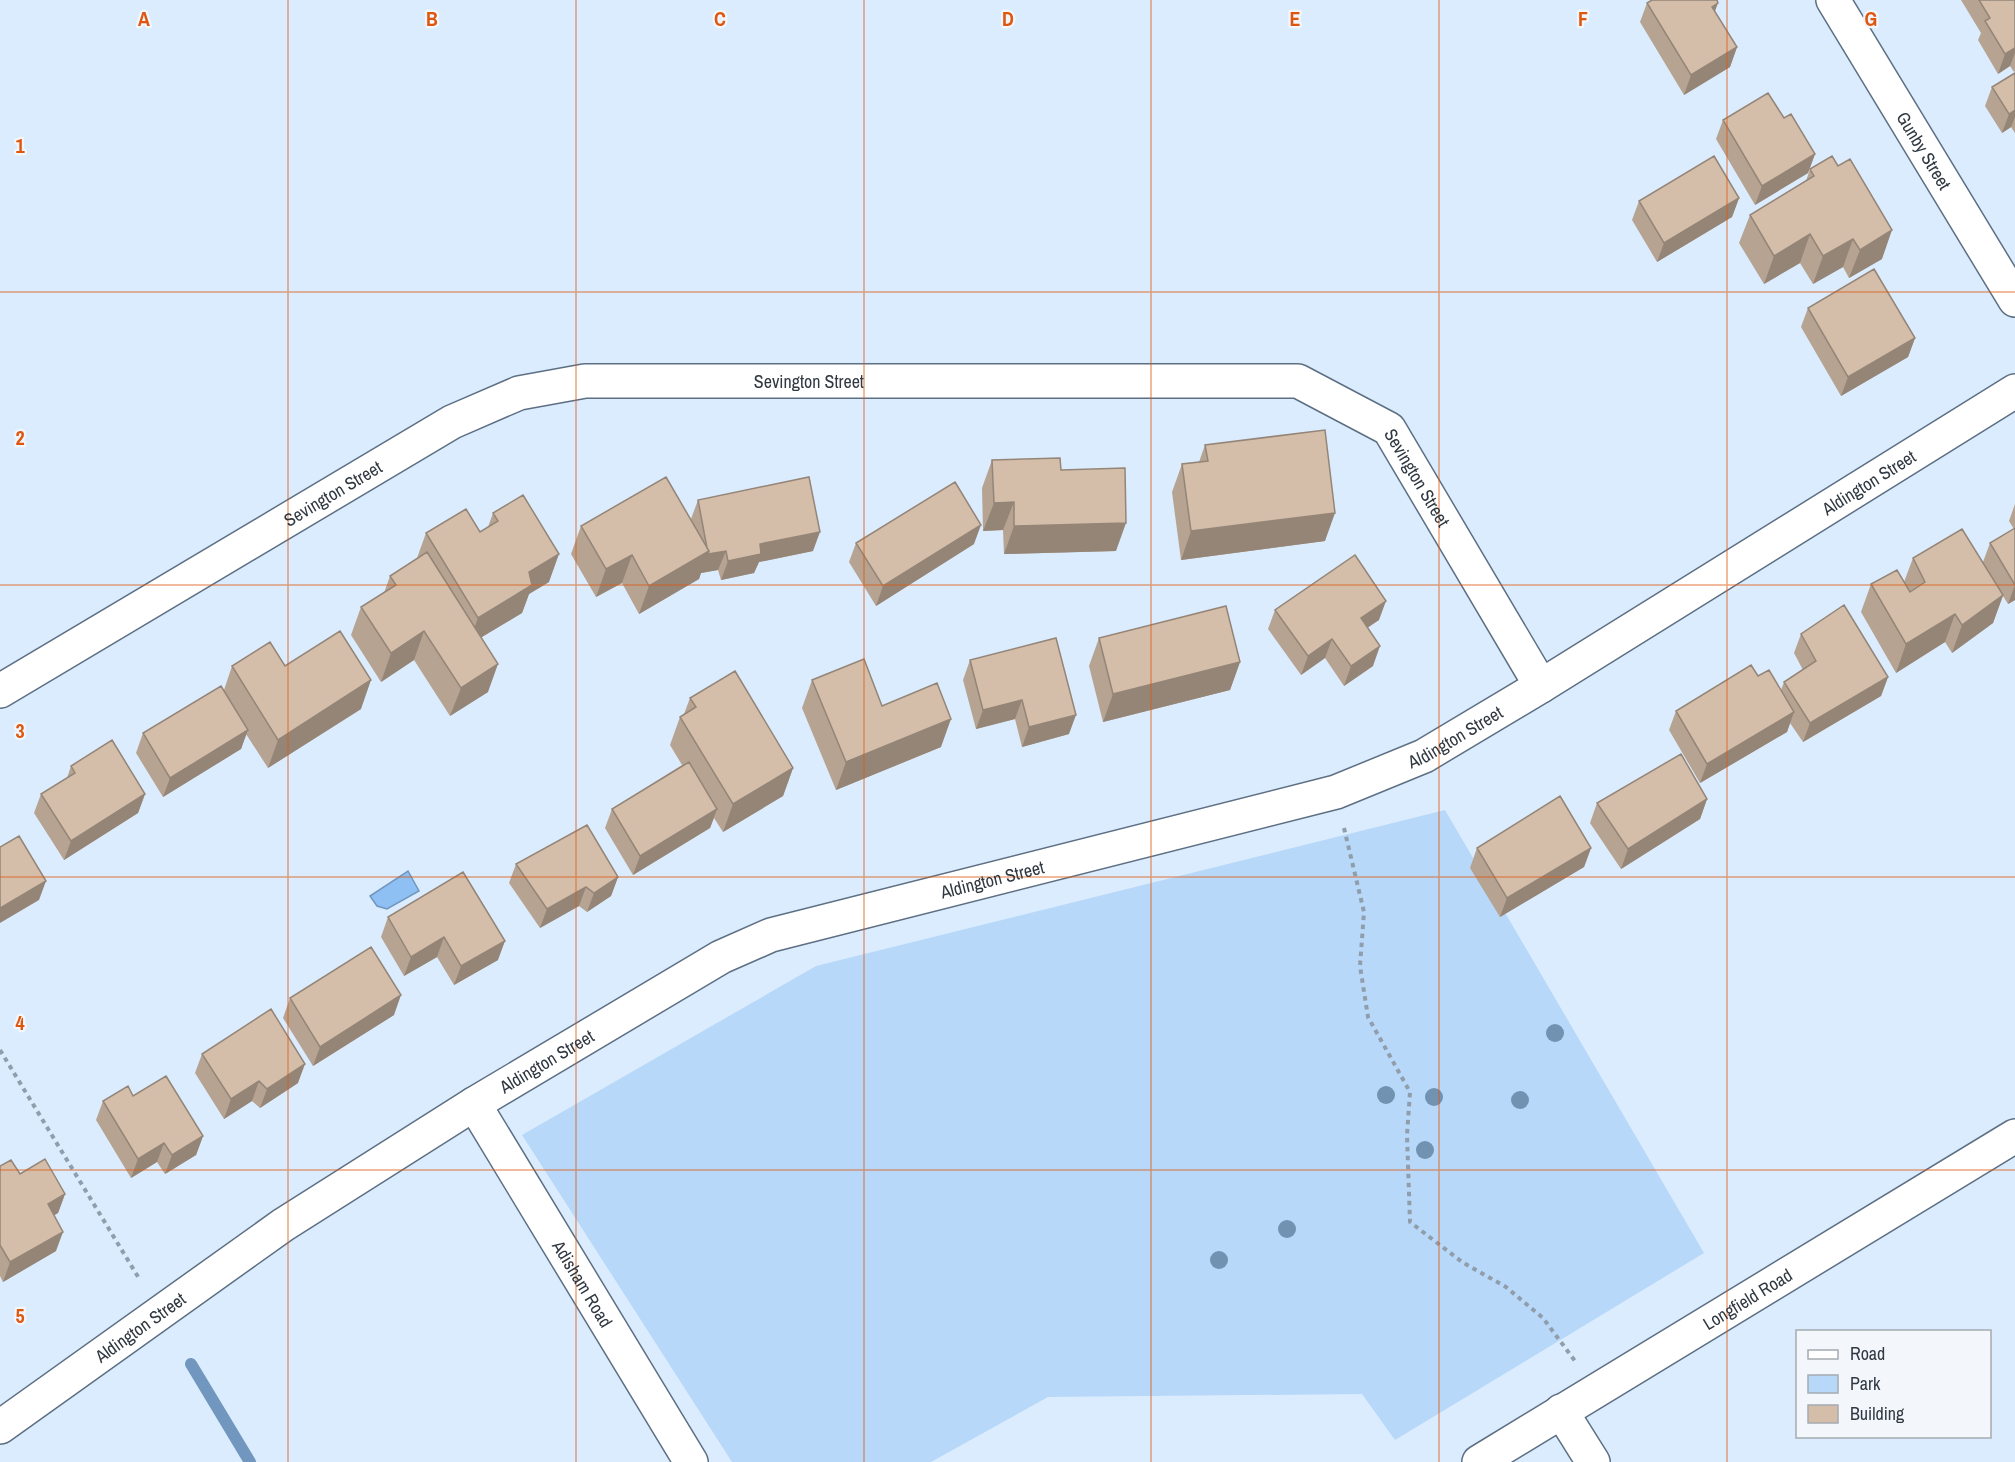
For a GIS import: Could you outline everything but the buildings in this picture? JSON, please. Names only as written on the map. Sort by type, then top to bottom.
[{"type":"street","name":"Gunby Street","points":[[1833,0],[2015,300]]},
{"type":"street","name":"Sevington Street","points":[[0,691],[452,422],[519,393],[585,381],[1298,381],[1389,429],[1541,686]]},
{"type":"street","name":"Aldington Street","points":[[0,1427],[283,1225],[474,1104],[721,957],[771,935],[1336,792],[1424,756],[1541,686],[2015,391]]},
{"type":"street","name":"Adisham Road","points":[[474,1104],[691,1462]]},
{"type":"street","name":"Longfield Road","points":[[1479,1462],[2015,1136]]},
{"type":"street","points":[[1562,1412],[1593,1462]]},
{"type":"path","points":[[1336,792],[1364,912],[1360,966],[1368,1017],[1410,1092],[1407,1135],[1410,1222],[1462,1262],[1506,1287],[1543,1318],[1597,1390]]},
{"type":"path","points":[[0,1050],[161,1312]]},
{"type":"green space","points":[[1445,810],[1704,1253],[1395,1440],[1362,1394],[1048,1397],[931,1462],[732,1462],[522,1135],[816,966]]},
{"type":"shaded area","points":[[408,871],[419,891],[387,909],[377,906],[370,896]]},
{"type":"waterway","points":[[191,1364],[250,1462]]}]
